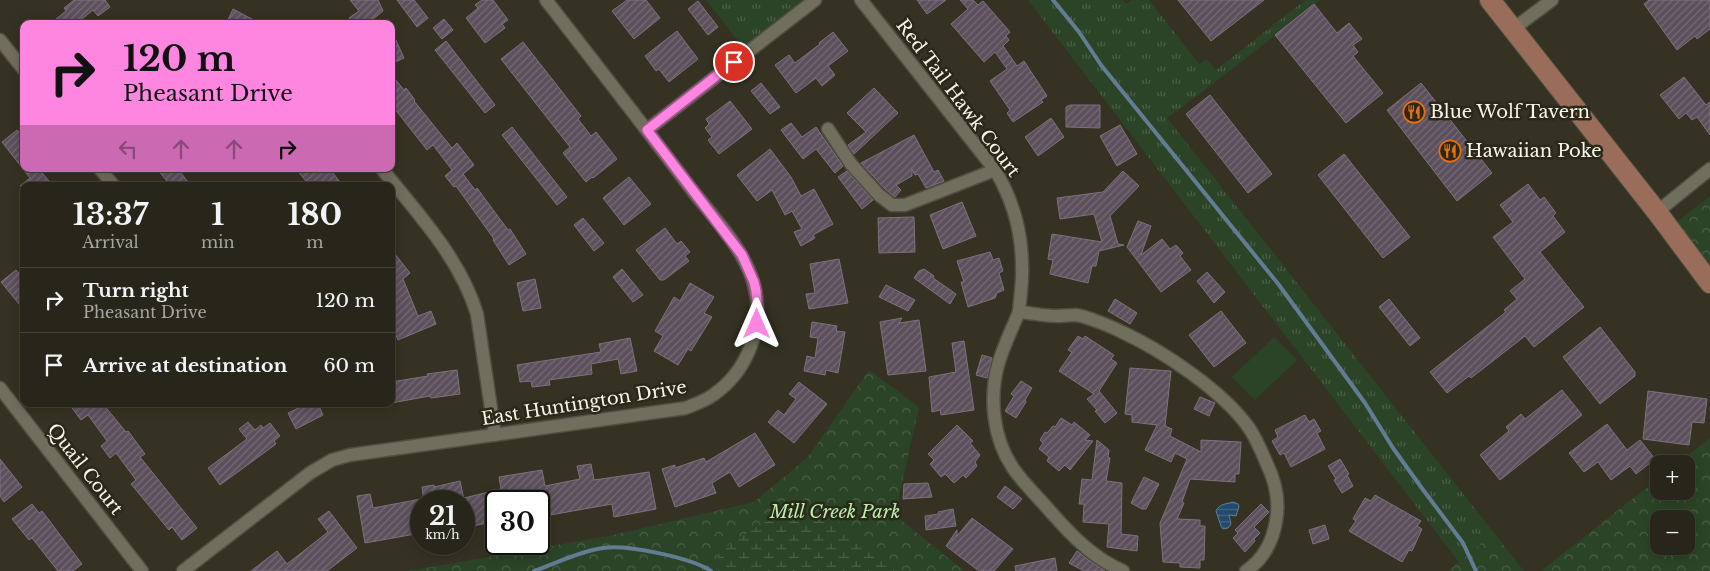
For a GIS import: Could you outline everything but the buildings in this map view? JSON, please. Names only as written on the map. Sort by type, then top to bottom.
[{"type":"main road","points":[[1490,0],[1710,283]]},
{"type":"street","name":"East Huntington Drive","points":[[183,571],[310,473],[332,460],[350,455],[686,408],[705,400],[722,389],[742,365],[753,341],[758,313],[756,291],[746,263],[647,130],[546,0]]},
{"type":"street","points":[[647,130],[815,0]]},
{"type":"street","name":"Red Tail Hawk Court","points":[[861,0],[995,170],[1005,186],[1013,207],[1017,222],[1022,265],[1019,312],[998,364],[994,388],[996,422],[1003,451],[1023,481],[1071,535],[1087,549],[1123,571]]},
{"type":"street","points":[[1513,29],[1552,0]]},
{"type":"street","points":[[0,40],[20,65]]},
{"type":"street","points":[[828,129],[851,164],[879,195],[892,205],[906,205],[995,170]]},
{"type":"street","points":[[1656,212],[1710,169]]},
{"type":"street","points":[[102,172],[111,182]]},
{"type":"street","points":[[384,172],[392,182]]},
{"type":"street","points":[[395,186],[456,264],[472,296],[477,314],[495,435]]},
{"type":"street","points":[[1019,312],[1050,316],[1076,315],[1122,332],[1166,355],[1222,398],[1240,417],[1250,430],[1272,473],[1278,497],[1276,521],[1270,542],[1260,559],[1246,571]]},
{"type":"street","name":"Quail Court","points":[[0,388],[142,571]]},
{"type":"green space","points":[[706,0],[815,0],[747,52]]},
{"type":"green space","points":[[1028,0],[1123,0],[1126,4],[1132,0],[1149,0],[1199,64],[1206,59],[1216,70],[1305,0],[1320,0],[1167,118],[1494,533],[1459,562]]},
{"type":"green space","points":[[1710,196],[1710,283],[1669,228]]},
{"type":"green space","points":[[1274,337],[1297,360],[1255,400],[1232,377]]},
{"type":"green space","name":"Mill Creek Park","points":[[869,370],[919,407],[895,515],[964,571],[408,571],[500,555],[550,555],[550,546],[609,536],[754,502],[808,457]]},
{"type":"green space","points":[[1710,438],[1710,571],[1541,571],[1650,485],[1650,500],[1695,500],[1695,455],[1688,455]]},
{"type":"green space","points":[[798,513],[839,522],[903,571],[711,571],[709,569],[727,546],[763,523]]},
{"type":"green space","points":[[1494,533],[1524,571],[1448,571]]},
{"type":"water","points":[[1233,502],[1239,506],[1236,516],[1229,515],[1231,524],[1228,528],[1223,529],[1216,511],[1221,506]]},
{"type":"waterway","points":[[1053,0],[1079,32],[1101,65],[1279,285],[1365,403],[1393,448],[1463,543],[1476,571]]},
{"type":"waterway","points":[[534,571],[586,552],[613,547],[659,553],[689,561],[711,571]]},
{"type":"place","name":"Blue Wolf Tavern","points":[[1414,112]]},
{"type":"place","name":"Hawaiian Poke","points":[[1450,151]]},
{"type":"route","points":[[734,62],[647,130],[742,255],[756,291],[757,324]]}]
